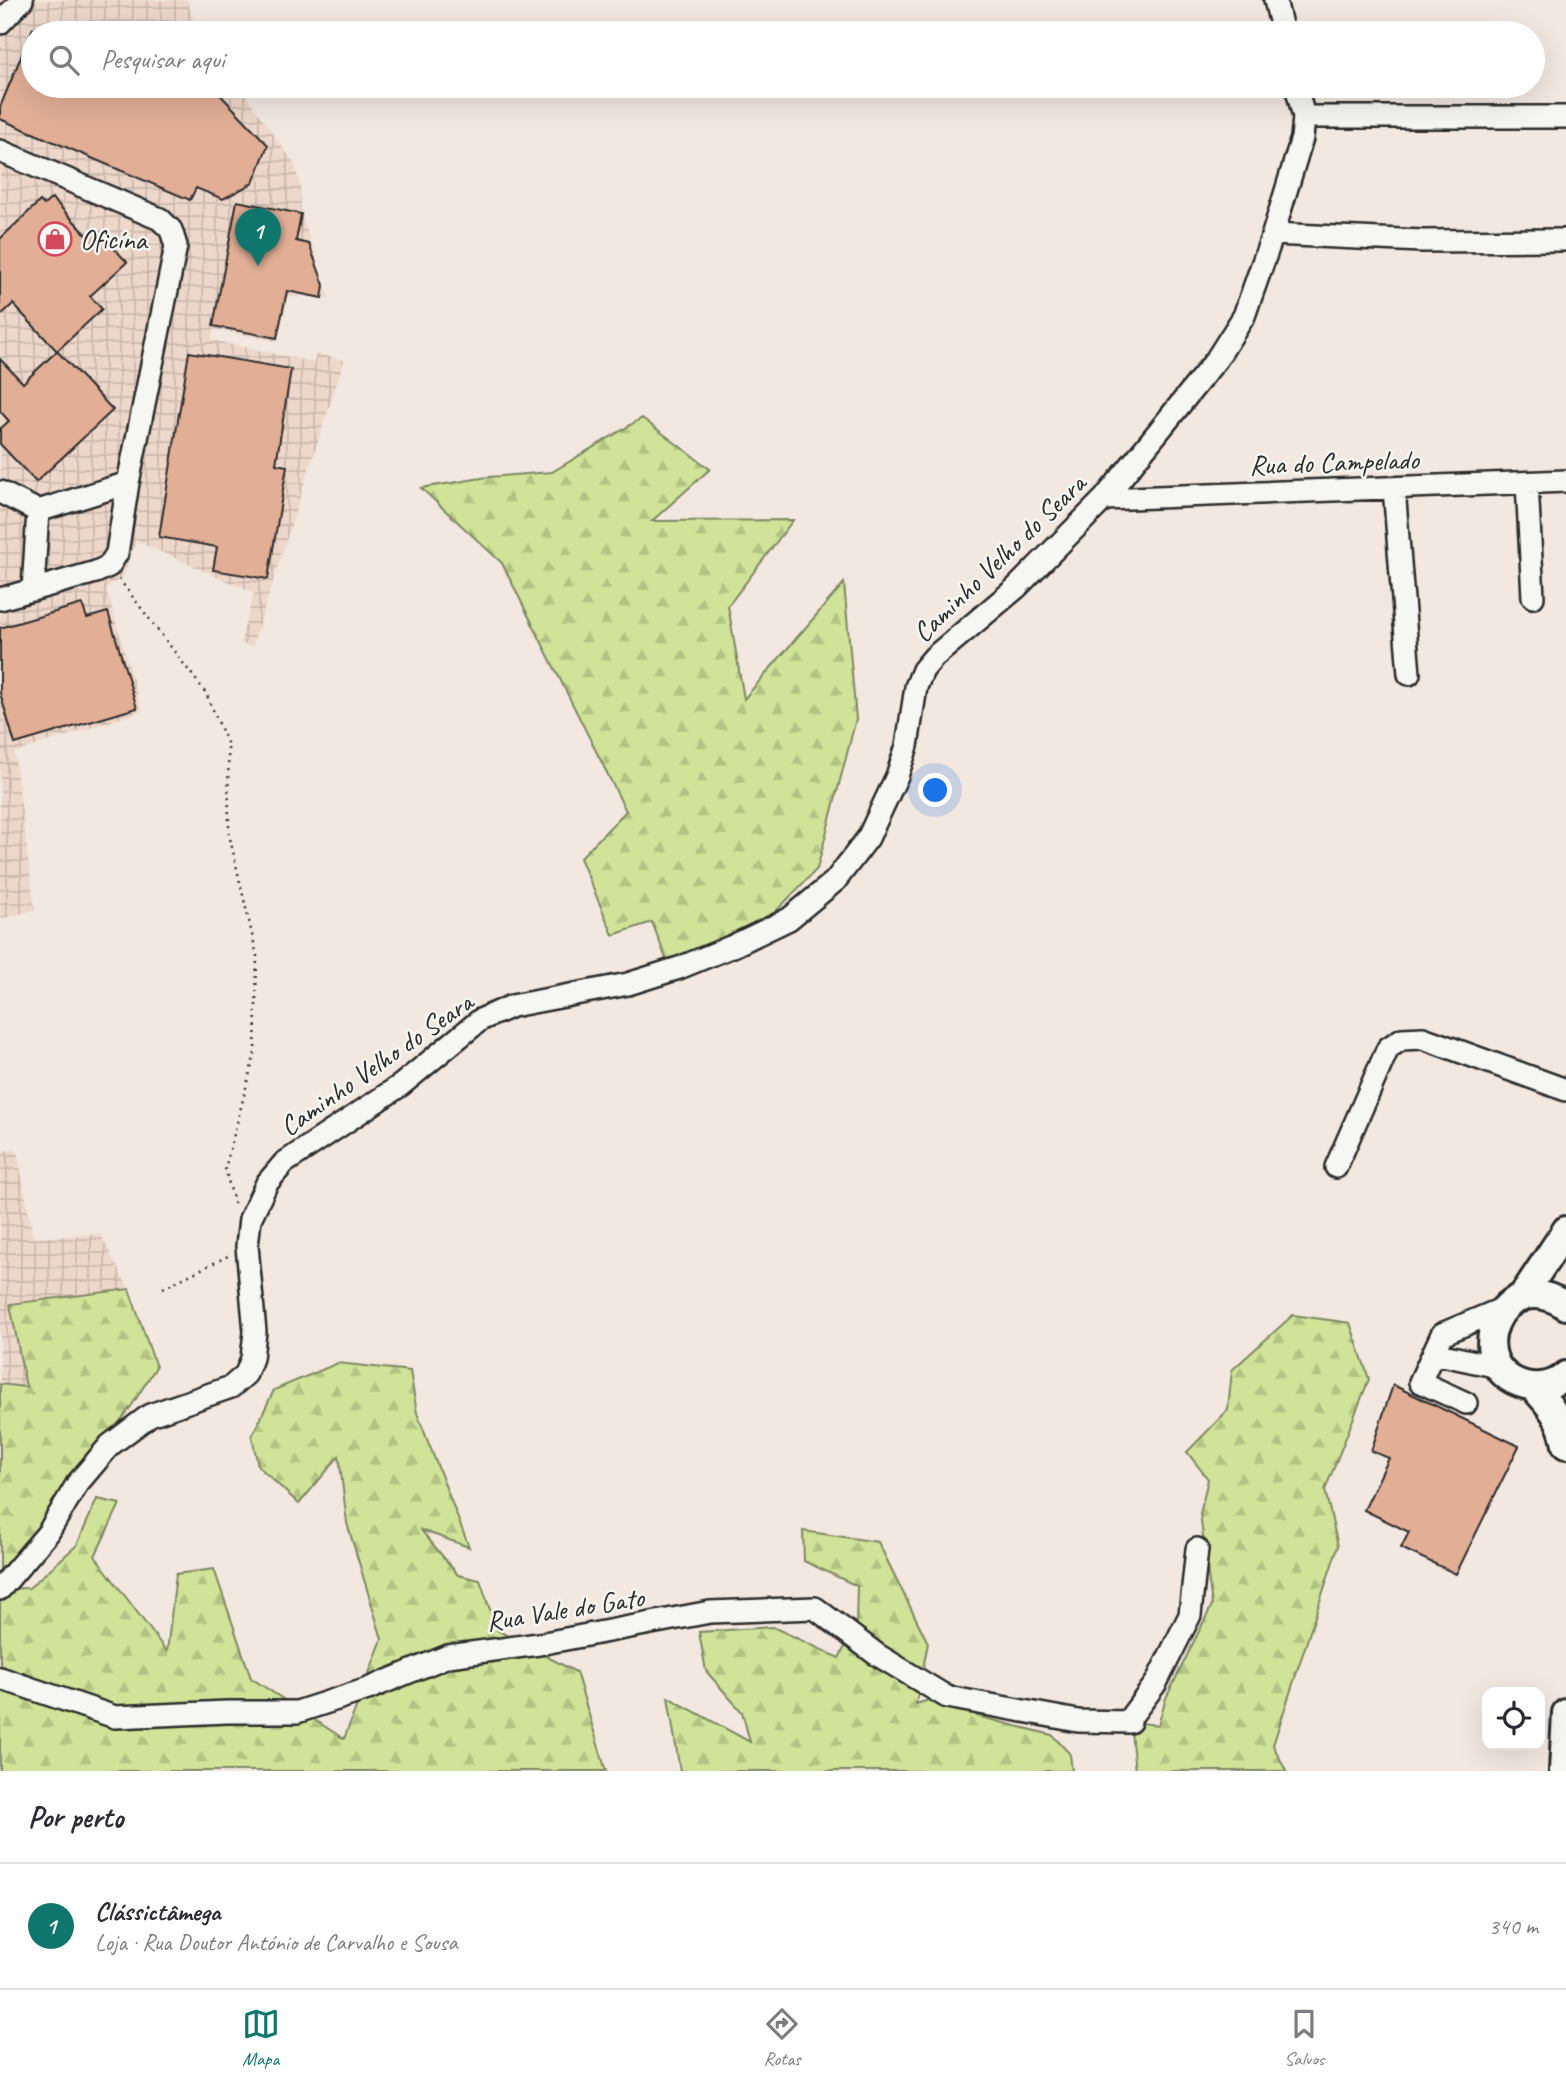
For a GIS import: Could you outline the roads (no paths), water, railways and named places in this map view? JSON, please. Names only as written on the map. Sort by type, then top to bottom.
[{"type":"main road","points":[[1566,1230],[1492,1330],[1491,1343],[1493,1356],[1508,1377],[1532,1386],[1550,1405],[1563,1428],[1566,1445]]},
{"type":"main road","points":[[1512,1303],[1536,1295],[1552,1297],[1566,1307]]},
{"type":"main road","points":[[1532,1386],[1565,1378]]},
{"type":"main road","points":[[1563,1771],[1566,1713]]},
{"type":"street","points":[[0,23],[22,0]]},
{"type":"street","points":[[1275,0],[1280,21]]},
{"type":"street","name":"Caminho Velho do Seara","points":[[0,1589],[48,1533],[77,1485],[110,1445],[150,1415],[231,1387],[246,1374],[252,1358],[255,1332],[247,1246],[250,1219],[267,1183],[284,1163],[401,1085],[480,1020],[512,1006],[628,984],[679,968],[789,919],[835,881],[868,838],[897,776],[907,746],[916,687],[923,670],[934,657],[1016,587],[1104,499],[1216,360],[1244,316],[1273,234],[1302,138],[1304,117],[1299,98]]},
{"type":"street","points":[[1304,117],[1566,117]]},
{"type":"street","points":[[0,151],[160,219],[171,230],[176,246],[128,483],[117,553],[109,566],[96,572],[0,600]]},
{"type":"street","points":[[1273,234],[1422,241],[1566,240]]},
{"type":"street","name":"Rua do Campelado","points":[[1104,499],[1566,481]]},
{"type":"street","points":[[0,492],[38,511],[128,483]]},
{"type":"street","points":[[1527,483],[1533,597]]},
{"type":"street","points":[[1394,488],[1409,674]]},
{"type":"street","points":[[33,590],[38,511]]},
{"type":"street","points":[[1336,1167],[1388,1048],[1402,1039],[1423,1038],[1566,1090]]},
{"type":"street","points":[[1466,1403],[1420,1382],[1433,1353],[1442,1334],[1512,1303]]},
{"type":"street","points":[[1433,1353],[1499,1367]]},
{"type":"street","name":"Rua Vale do Gato","points":[[0,1678],[115,1717],[227,1712],[297,1713],[368,1689],[448,1656],[539,1644],[710,1612],[815,1608],[876,1654],[947,1697],[1078,1721],[1128,1722],[1156,1683],[1190,1615],[1197,1549]]},
{"type":"place","name":"Oficína","points":[[55,239]]},
{"type":"place","name":"Clássictâmega","points":[[258,266]]}]
